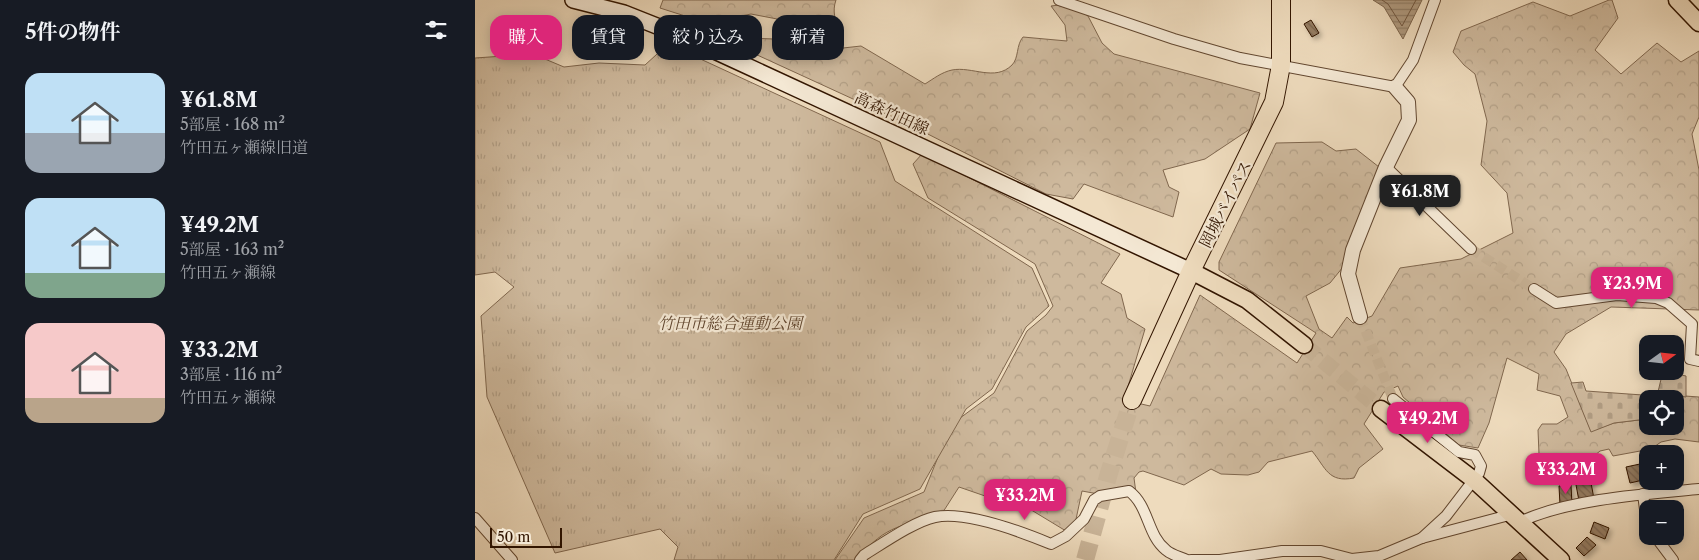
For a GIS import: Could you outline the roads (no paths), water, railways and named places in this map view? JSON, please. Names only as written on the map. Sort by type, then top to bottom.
[{"type":"highway","name":"岡城バイパス","points":[[1133,400],[1191,271],[1266,122],[1274,102],[1281,65],[1281,0]]},
{"type":"main road","name":"高森竹田線","points":[[573,0],[623,13],[682,36],[1191,271]]},
{"type":"main road","points":[[1677,0],[1699,23]]},
{"type":"main road","points":[[1191,271],[1247,300],[1304,345]]},
{"type":"main road","points":[[1387,404],[1517,518],[1558,559]]},
{"type":"street","points":[[1059,0],[1173,40],[1240,58],[1332,77],[1395,86],[1407,102],[1409,120],[1386,167],[1353,250],[1348,274],[1360,317]]},
{"type":"street","points":[[1395,86],[1413,60],[1435,0]]},
{"type":"street","points":[[1386,167],[1471,249]]},
{"type":"street","points":[[1534,289],[1556,303],[1617,296],[1656,298],[1668,303],[1692,324],[1690,359],[1699,361]]},
{"type":"street","points":[[1422,538],[1446,516],[1474,480]]},
{"type":"street","points":[[860,560],[864,555],[904,532],[935,517],[973,519],[1051,544],[1066,536],[1084,519],[1094,500],[1100,496],[1129,491],[1139,498],[1152,532],[1165,550],[1189,560],[1220,560],[1282,551],[1321,551],[1352,559],[1379,556],[1422,538],[1542,512],[1643,494],[1699,489]]},
{"type":"street","points":[[1643,494],[1644,500]]},
{"type":"street","points":[[475,518],[512,560]]},
{"type":"street","points":[[1662,545],[1673,560]]},
{"type":"water","points":[[1373,0],[1422,0],[1403,39],[1384,7]]},
{"type":"tunnel","points":[[1471,249],[1534,289]]},
{"type":"tunnel","points":[[1360,317],[1393,399]]},
{"type":"tunnel","points":[[1304,345],[1381,409]]},
{"type":"tunnel","points":[[1085,560],[1132,400]]},
{"type":"park label","name":"竹田市総合運動公園","points":[[730,323]]}]
